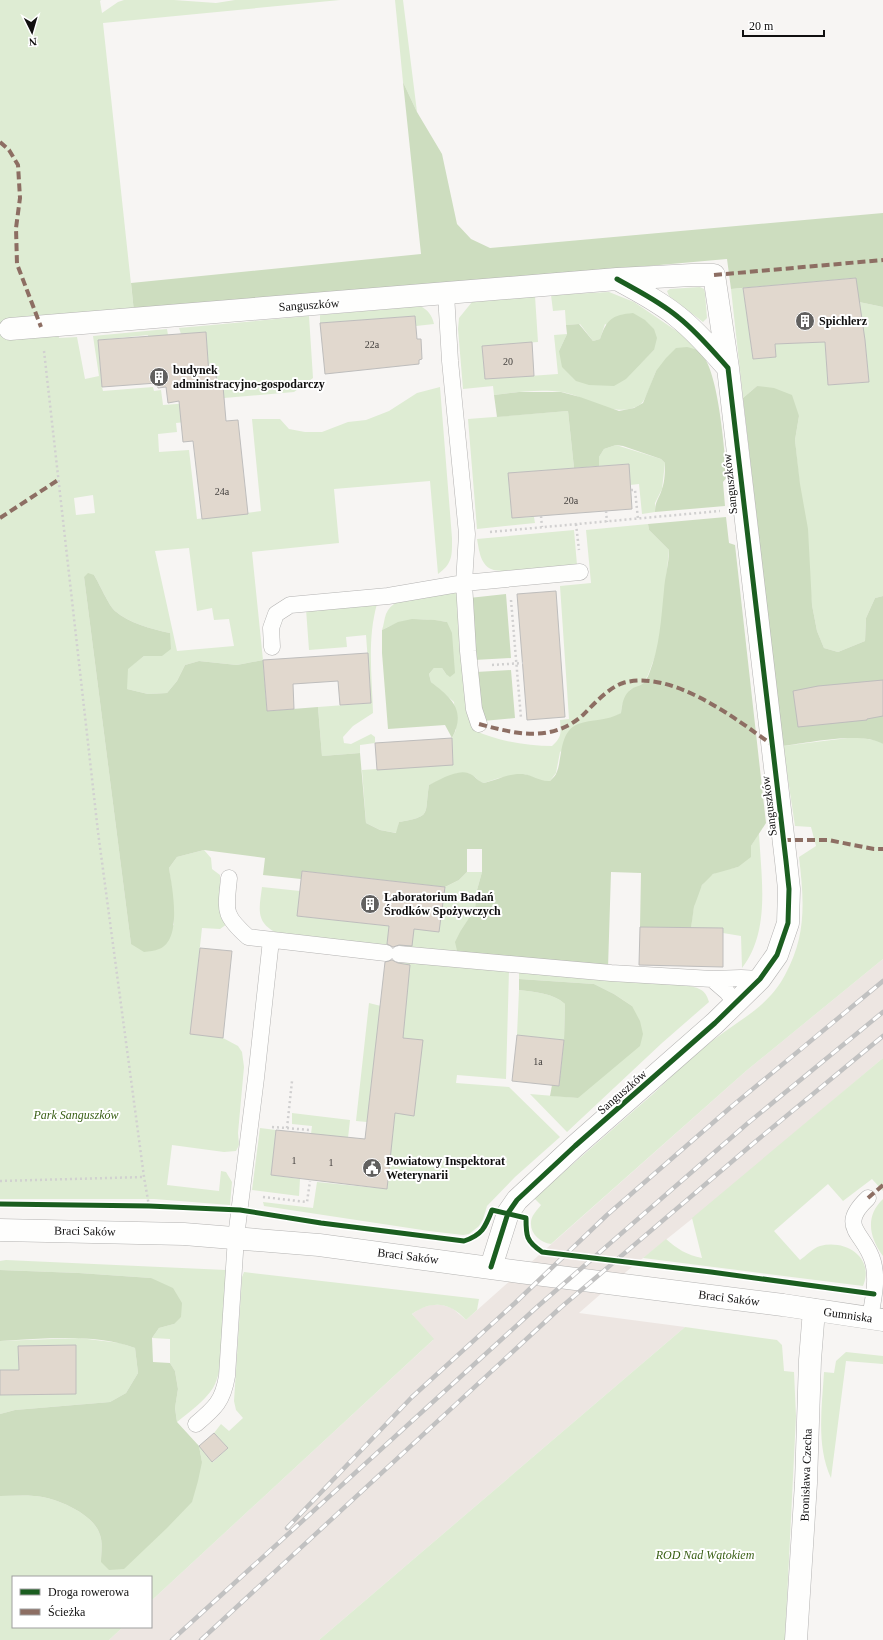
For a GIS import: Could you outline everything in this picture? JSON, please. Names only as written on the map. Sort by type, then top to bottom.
[{"type":"street","name":"Sanguszków","points":[[5,330],[617,279],[692,275],[714,276],[728,368],[789,889],[788,923],[777,955],[760,979],[736,1004],[575,1146],[517,1200],[508,1213],[491,1267]]},
{"type":"street","points":[[617,279],[656,301],[678,317],[706,343],[728,368]]},
{"type":"street","name":"Braci Saków","points":[[0,1230],[114,1231],[236,1238],[319,1245],[814,1310]]},
{"type":"street","name":"Gumniska","points":[[814,1310],[877,1319]]},
{"type":"street","name":"Bronisława Czecha","points":[[796,1640],[806,1483],[810,1360],[814,1310]]},
{"type":"lane","points":[[446,294],[450,361],[467,534],[464,583],[470,667],[474,709],[479,724]]},
{"type":"lane","points":[[272,647],[271,628],[276,614],[290,605],[388,596],[464,583],[580,572]]},
{"type":"lane","points":[[229,878],[226,910],[234,924],[248,937],[393,953],[595,972],[712,979],[760,979]]},
{"type":"lane","points":[[196,1424],[218,1404],[225,1389],[236,1238],[271,940]]},
{"type":"lane","points":[[712,979],[727,992],[736,1004]]},
{"type":"lane","points":[[868,1198],[859,1206],[853,1217],[853,1228],[867,1247],[873,1262],[877,1319]]},
{"type":"path","points":[[42,327],[98,832],[149,1206]]},
{"type":"path","points":[[631,490],[635,490],[638,518]]},
{"type":"path","points":[[606,511],[607,522]]},
{"type":"path","points":[[467,534],[720,511]]},
{"type":"path","points":[[541,516],[542,527]]},
{"type":"path","points":[[510,579],[522,718]]},
{"type":"path","points":[[470,667],[523,663]]},
{"type":"path","points":[[287,1128],[292,1081]]},
{"type":"path","points":[[250,1124],[308,1130],[308,1133]]},
{"type":"path","points":[[0,1181],[144,1177]]},
{"type":"path","points":[[259,1196],[307,1202],[310,1181]]},
{"type":"shaded area","points":[[883,959],[883,1058],[713,1202],[627,1271],[579,1313],[685,1327],[319,1640],[109,1640],[122,1628],[152,1628],[152,1600],[433,1340],[412,1314],[421,1308],[431,1305],[442,1305],[452,1308],[466,1320],[746,1071]]},
{"type":"green space","name":"Park Sanguszków","points":[[0,0],[101,0],[102,13],[118,2],[124,0],[174,0],[216,3],[235,0],[340,0],[103,23],[134,312],[57,318],[59,338],[77,337],[85,379],[99,376],[93,336],[167,329],[168,335],[148,337],[148,335],[98,340],[102,387],[103,391],[153,387],[154,391],[161,390],[163,405],[204,402],[205,420],[176,423],[177,432],[158,434],[159,452],[189,450],[197,519],[261,511],[252,419],[280,419],[289,429],[305,432],[322,432],[348,422],[366,420],[389,411],[417,393],[440,387],[452,538],[451,558],[447,566],[438,574],[430,481],[334,489],[339,543],[252,552],[263,660],[237,665],[199,661],[185,665],[177,681],[167,693],[148,694],[127,689],[127,669],[144,656],[162,656],[170,633],[155,630],[127,619],[115,611],[94,575],[84,577],[131,944],[174,925],[169,868],[177,857],[204,850],[211,858],[212,869],[220,875],[220,912],[227,924],[220,929],[202,928],[193,1010],[223,1038],[238,1046],[242,1052],[244,1067],[238,1133],[239,1145],[236,1151],[224,1152],[172,1145],[167,1185],[219,1191],[221,1171],[226,1172],[232,1182],[230,1205],[154,1199],[0,1199]],"holes":[[[93,495],[95,513],[76,515],[74,498]],[[189,548],[197,611],[212,608],[214,620],[229,619],[234,646],[177,651],[155,551]]]},
{"type":"green space","points":[[395,0],[403,0],[417,112],[403,82]]},
{"type":"green space","points":[[403,82],[417,112],[442,154],[457,224],[471,239],[490,248],[883,213],[883,307],[859,302],[855,278],[731,289],[727,259],[134,312],[131,283],[421,254]]},
{"type":"green space","points":[[700,287],[704,289],[705,293],[707,318],[703,322],[669,296],[667,291],[670,289]]},
{"type":"green space","points":[[743,288],[753,359],[776,357],[775,344],[825,342],[828,385],[869,382],[865,340],[859,302],[883,307],[883,596],[875,598],[866,618],[865,641],[838,652],[824,648],[817,631],[812,605],[795,440],[799,416],[757,386],[743,398],[731,289]]},
{"type":"green space","points":[[609,292],[634,302],[681,334],[699,351],[656,371],[647,394],[641,404],[631,409],[622,410],[602,406],[572,394],[562,392],[537,391],[494,395],[493,386],[463,389],[458,329],[459,318],[472,302],[535,296],[538,342],[482,346],[485,379],[558,374],[554,335],[567,334],[559,351],[641,363],[654,350],[605,324],[600,339],[593,341],[580,324],[566,325],[565,310],[553,311],[551,295]]},
{"type":"green space","points":[[420,306],[429,313],[434,324],[416,326],[414,316],[320,323],[320,315]]},
{"type":"green space","points":[[633,313],[645,320],[654,329],[657,338],[654,350],[626,379],[614,386],[589,385],[576,381],[562,367],[559,351],[567,334],[566,325],[579,324],[593,341],[600,339],[605,327],[611,319],[620,315]]},
{"type":"green space","points":[[309,316],[313,378],[294,392],[224,398],[223,386],[217,386],[216,374],[209,375],[206,332],[181,334],[179,328]]},
{"type":"green space","points":[[687,347],[699,351],[706,360],[716,391],[727,477],[723,482],[725,506],[655,512],[656,503],[664,483],[665,463],[661,459],[623,446],[616,445],[604,449],[599,457],[599,466],[574,468],[568,411],[497,417],[494,395],[519,392],[561,392],[619,411],[634,408],[643,403],[656,371],[666,358],[676,348]]},
{"type":"green space","points":[[757,386],[774,388],[792,395],[799,416],[795,440],[800,484],[808,529],[812,605],[817,631],[824,648],[838,652],[865,641],[866,618],[875,598],[883,596],[883,744],[874,740],[849,738],[783,746],[743,398]]},
{"type":"green space","points":[[568,411],[574,468],[509,473],[512,518],[534,517],[535,523],[477,529],[468,419]]},
{"type":"green space","points":[[616,445],[661,459],[665,463],[662,489],[655,503],[655,512],[642,514],[639,484],[630,485],[628,464],[599,466],[599,457],[604,449]]},
{"type":"green space","points":[[726,517],[729,543],[735,545],[766,823],[751,846],[751,857],[738,867],[713,874],[702,885],[694,907],[691,928],[640,927],[641,873],[611,872],[608,968],[458,955],[455,942],[475,909],[477,890],[482,872],[482,849],[467,849],[467,872],[459,880],[445,887],[302,871],[301,879],[263,875],[265,858],[204,850],[177,857],[169,868],[172,887],[174,924],[171,935],[166,944],[157,950],[144,952],[131,944],[84,577],[88,573],[94,575],[115,611],[127,619],[141,625],[170,633],[171,649],[162,656],[144,656],[128,669],[127,689],[148,694],[167,693],[177,681],[185,665],[199,661],[237,665],[263,660],[267,711],[318,707],[322,756],[360,753],[366,823],[380,830],[396,833],[399,822],[417,818],[422,816],[425,812],[429,785],[453,774],[459,772],[468,773],[484,783],[518,774],[550,781],[556,774],[562,747],[567,733],[578,724],[605,719],[621,713],[625,696],[629,691],[644,682],[653,664],[660,632],[669,550],[649,530],[648,524]]},
{"type":"green space","points":[[648,524],[649,530],[669,550],[661,629],[657,651],[648,675],[642,685],[630,690],[622,705],[621,713],[613,718],[596,721],[560,752],[556,773],[550,781],[543,782],[525,774],[499,778],[484,783],[480,782],[468,773],[458,773],[429,785],[425,812],[422,816],[417,818],[399,822],[397,833],[380,830],[366,823],[362,770],[453,764],[452,738],[456,730],[454,702],[431,682],[429,674],[434,668],[442,668],[446,674],[447,622],[414,620],[398,623],[382,630],[386,614],[391,607],[407,598],[457,593],[466,711],[474,730],[492,737],[512,742],[552,746],[558,740],[560,734],[560,720],[569,719],[560,586],[591,583],[586,530]]},
{"type":"green space","points":[[574,530],[577,565],[532,570],[497,571],[487,567],[484,564],[479,552],[477,539]]},
{"type":"green space","points":[[506,594],[511,658],[474,660],[469,598]]},
{"type":"green space","points":[[377,604],[371,644],[373,713],[353,726],[343,737],[344,743],[351,744],[371,734],[375,737],[375,743],[360,745],[360,753],[322,756],[318,707],[371,703],[366,635],[346,637],[347,647],[309,650],[306,609]]},
{"type":"green space","points":[[412,619],[447,622],[452,633],[455,673],[450,677],[442,668],[434,668],[429,674],[431,682],[446,694],[455,706],[458,720],[452,738],[445,725],[388,729],[382,653],[382,630],[398,622]]},
{"type":"green space","points":[[511,670],[515,718],[483,721],[476,672]]},
{"type":"green space","points":[[856,737],[879,741],[883,744],[883,959],[746,1071],[551,1244],[536,1237],[532,1230],[531,1222],[534,1213],[541,1205],[534,1198],[712,1041],[762,1004],[778,986],[792,960],[800,931],[803,903],[799,857],[816,846],[811,827],[795,826],[783,746]]},
{"type":"green space","points":[[759,833],[762,885],[761,921],[751,953],[742,968],[741,936],[723,933],[723,928],[691,928],[696,898],[707,878],[713,874],[738,867]]},
{"type":"green space","points":[[467,872],[482,872],[477,890],[475,910],[461,930],[458,955],[400,950],[402,927],[439,932],[445,887],[459,880]]},
{"type":"green space","points":[[262,887],[300,891],[297,916],[389,926],[387,947],[279,934],[271,930],[266,925],[260,915]]},
{"type":"green space","points":[[399,960],[509,970],[506,1079],[457,1075],[456,1083],[509,1087],[560,1137],[515,1177],[487,1206],[479,1226],[469,1234],[463,1235],[429,1231],[264,1206],[263,1202],[313,1208],[317,1182],[387,1189],[405,1008],[398,966]]},
{"type":"green space","points":[[519,972],[685,985],[703,991],[709,1002],[662,1043],[567,1132],[530,1094],[578,1098],[632,1006],[614,994],[594,984],[519,979]]},
{"type":"green space","points":[[519,979],[594,984],[614,994],[632,1006],[640,1021],[643,1034],[640,1046],[578,1098],[550,1096],[552,1085],[559,1086],[564,1040],[565,1004],[549,995],[519,990]]},
{"type":"green space","points":[[519,990],[549,995],[565,1004],[564,1040],[517,1035]]},
{"type":"green space","points":[[369,1003],[381,1006],[367,1122],[356,1121]]},
{"type":"green space","points":[[883,1058],[883,1191],[872,1179],[843,1201],[828,1184],[774,1231],[800,1260],[812,1250],[820,1246],[839,1245],[848,1248],[862,1259],[866,1276],[863,1286],[643,1258],[666,1239],[682,1251],[702,1258],[692,1218]]},
{"type":"green space","points":[[292,1113],[350,1120],[348,1138],[311,1134],[312,1126],[292,1124]]},
{"type":"green space","points":[[260,1128],[276,1130],[271,1175],[300,1179],[299,1196],[252,1190]]},
{"type":"green space","points":[[883,1199],[883,1256],[878,1249],[872,1234],[871,1219],[873,1212]]},
{"type":"green space","points":[[6,1260],[226,1270],[229,1277],[223,1352],[217,1379],[213,1388],[201,1402],[177,1422],[175,1408],[178,1389],[175,1371],[170,1363],[170,1339],[152,1338],[159,1328],[174,1324],[151,1278],[0,1270],[0,1261]]},
{"type":"green space","points":[[0,1270],[151,1278],[173,1288],[182,1303],[181,1317],[174,1324],[159,1328],[152,1338],[153,1362],[170,1363],[175,1371],[178,1389],[175,1408],[177,1422],[199,1446],[202,1462],[198,1481],[192,1502],[124,1569],[109,1570],[101,1562],[102,1548],[100,1535],[96,1527],[82,1513],[52,1499],[34,1496],[0,1496],[0,1414],[15,1410],[110,1402],[126,1393],[138,1373],[135,1348],[102,1340],[68,1338],[0,1341]]},
{"type":"green space","points":[[244,1272],[479,1299],[477,1310],[466,1320],[454,1310],[447,1306],[440,1305],[427,1306],[412,1314],[434,1339],[152,1600],[152,1576],[12,1576],[12,1628],[122,1628],[109,1640],[0,1640],[0,1496],[34,1496],[52,1499],[82,1513],[96,1527],[100,1535],[102,1545],[101,1562],[202,1462],[199,1446],[213,1462],[228,1448],[214,1433],[221,1424],[229,1431],[243,1418],[236,1410],[234,1401],[242,1277]]},
{"type":"green space","name":"ROD Nad Wątokiem","points":[[685,1327],[777,1340],[782,1345],[784,1371],[794,1372],[796,1416],[785,1640],[319,1640]]},
{"type":"green space","points":[[79,1338],[120,1343],[135,1348],[138,1373],[126,1393],[110,1402],[15,1410],[0,1414],[0,1395],[76,1393],[76,1345],[18,1347],[19,1370],[0,1370],[0,1341]]},
{"type":"green space","points":[[846,1352],[883,1356],[883,1364],[846,1361],[831,1478],[823,1453],[821,1426],[824,1372],[834,1373],[836,1361]]},
{"type":"building","name":"Spichlerz","points":[[856,278],[865,340],[869,382],[828,385],[825,342],[775,344],[776,357],[753,359],[743,288]]},
{"type":"building","name":"budynek administracyjno-gospodarczy","points":[[415,316],[417,339],[421,339],[422,359],[419,360],[419,364],[325,374],[320,323]]},
{"type":"building","points":[[206,332],[209,375],[216,374],[217,386],[223,386],[226,421],[238,420],[248,514],[202,519],[193,441],[183,442],[179,401],[168,403],[166,387],[158,388],[157,383],[102,387],[98,340]]},
{"type":"building","points":[[532,342],[534,376],[485,379],[482,346]]},
{"type":"building","points":[[629,464],[632,509],[512,518],[508,473]]},
{"type":"building","points":[[556,591],[565,717],[527,720],[517,594]]},
{"type":"building","points":[[368,653],[371,703],[340,705],[338,681],[293,684],[294,709],[267,711],[263,660]]},
{"type":"building","points":[[883,680],[883,716],[867,720],[798,727],[793,691],[818,686]]},
{"type":"building","points":[[452,738],[453,765],[377,770],[375,743]]},
{"type":"building","name":"Laboratorium Badań Środków Spożywczych","points":[[302,871],[445,887],[439,932],[414,929],[412,946],[399,945],[393,947],[387,944],[389,926],[297,916]]},
{"type":"building","points":[[640,927],[723,928],[723,967],[639,965]]},
{"type":"building","points":[[200,948],[232,951],[223,1038],[190,1034]]},
{"type":"building","points":[[392,960],[398,963],[410,965],[403,1038],[423,1040],[414,1116],[395,1113],[387,1189],[271,1175],[276,1130],[365,1139],[385,962]]},
{"type":"building","points":[[517,1035],[564,1040],[559,1086],[512,1081]]},
{"type":"building","points":[[76,1345],[76,1394],[0,1395],[0,1370],[19,1370],[18,1346]]},
{"type":"building","points":[[214,1433],[228,1448],[212,1462],[199,1446]]},
{"type":"railway","points":[[287,1528],[412,1397],[515,1303],[607,1215],[731,1107],[883,981]]},
{"type":"railway","points":[[172,1640],[537,1307],[748,1123],[883,1012]]},
{"type":"railway","points":[[201,1640],[559,1309],[755,1142],[883,1036]]},
{"type":"marked path","points":[[0,142],[9,150],[18,165],[20,198],[16,228],[17,264],[41,327]]},
{"type":"marked path","points":[[714,275],[883,260]]},
{"type":"marked path","points":[[0,518],[58,480]]},
{"type":"marked path","points":[[479,724],[506,731],[533,734],[558,730],[571,724],[583,715],[617,685],[642,681],[661,683],[681,689],[702,698],[771,744]]},
{"type":"marked path","points":[[783,840],[828,840],[874,849],[883,849]]},
{"type":"marked path","points":[[868,1198],[883,1185]]},
{"type":"cycle path","points":[[491,1267],[508,1213],[517,1200],[575,1146],[715,1023],[760,979],[777,955],[788,923],[789,889],[786,861],[728,368],[698,335],[671,311],[617,279]]},
{"type":"cycle path","points":[[0,1204],[149,1206],[240,1210],[321,1223],[464,1241],[475,1236],[482,1230],[492,1210],[526,1218],[528,1238],[533,1245],[542,1252],[711,1272],[874,1294]]},
{"type":"place","name":"Spichlerz","points":[[805,321]]},
{"type":"place","name":"budynek administracyjno-gospodarczy","points":[[159,377]]},
{"type":"place","name":"Laboratorium Badań Środków Spożywczych","points":[[370,904]]},
{"type":"place","name":"Powiatowy Inspektorat Weterynarii","points":[[372,1168]]}]
